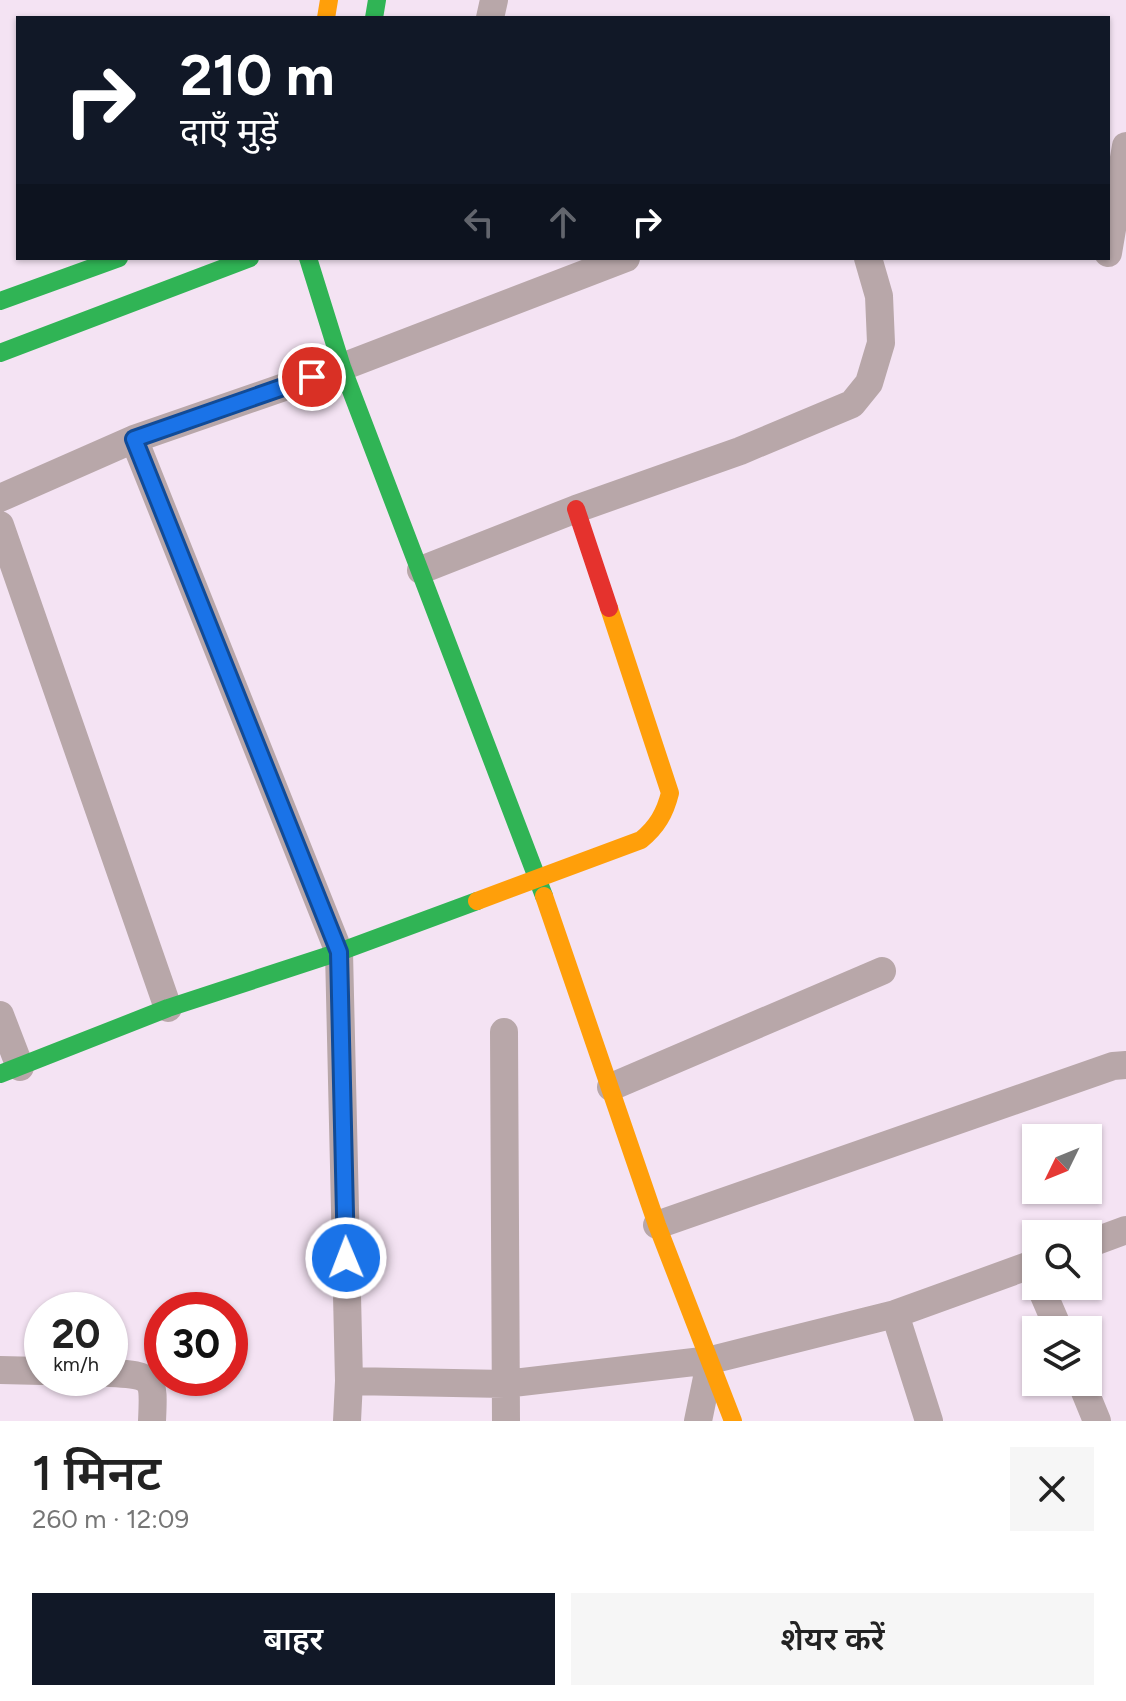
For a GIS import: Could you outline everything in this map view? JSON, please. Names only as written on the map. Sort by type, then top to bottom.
[{"type":"street","points":[[1110,240],[1126,146]]},
{"type":"street","points":[[0,301],[113,260]]},
{"type":"street","points":[[0,353],[245,260]]},
{"type":"street","points":[[309,260],[342,367],[537,877],[657,1225],[733,1421]]},
{"type":"street","points":[[0,498],[134,439],[342,367],[621,260]]},
{"type":"street","points":[[421,570],[576,509],[740,451],[852,404],[869,383],[881,343],[879,296],[869,260]]},
{"type":"street","points":[[134,439],[339,952],[349,1381],[347,1421]]},
{"type":"street","points":[[0,1015],[10,1071],[168,1008],[339,952],[641,840],[654,830],[666,812],[670,793],[576,509]]},
{"type":"street","points":[[0,525],[168,1008]]},
{"type":"street","points":[[611,1087],[882,971]]},
{"type":"street","points":[[504,1032],[506,1421]]},
{"type":"street","points":[[657,1225],[1113,1066],[1126,1065]]},
{"type":"street","points":[[1102,1239],[1126,1230]]},
{"type":"street","points":[[349,1381],[505,1384],[711,1360],[895,1314],[1022,1276]]},
{"type":"street","points":[[895,1314],[929,1421]]},
{"type":"street","points":[[698,1421],[711,1360]]},
{"type":"street","points":[[0,1370],[24,1371]]},
{"type":"street","points":[[128,1374],[137,1374],[150,1381],[154,1393],[152,1421]]},
{"type":"street","points":[[1087,1396],[1097,1421]]},
{"type":"traffic: fast","points":[[374,16],[377,0]]},
{"type":"traffic: fast","points":[[0,301],[113,260]]},
{"type":"traffic: fast","points":[[0,353],[245,260]]},
{"type":"traffic: fast","points":[[309,260],[342,367],[544,896]]},
{"type":"traffic: fast","points":[[0,1074],[168,1008],[339,952],[477,901]]},
{"type":"traffic: slow","points":[[326,16],[329,0]]},
{"type":"traffic: slow","points":[[477,901],[641,840],[663,813],[670,793],[609,608]]},
{"type":"traffic: slow","points":[[544,896],[657,1225],[733,1421]]},
{"type":"traffic: jam","points":[[576,509],[609,608]]},
{"type":"route","points":[[312,377],[134,439],[339,952],[346,1258]]}]
